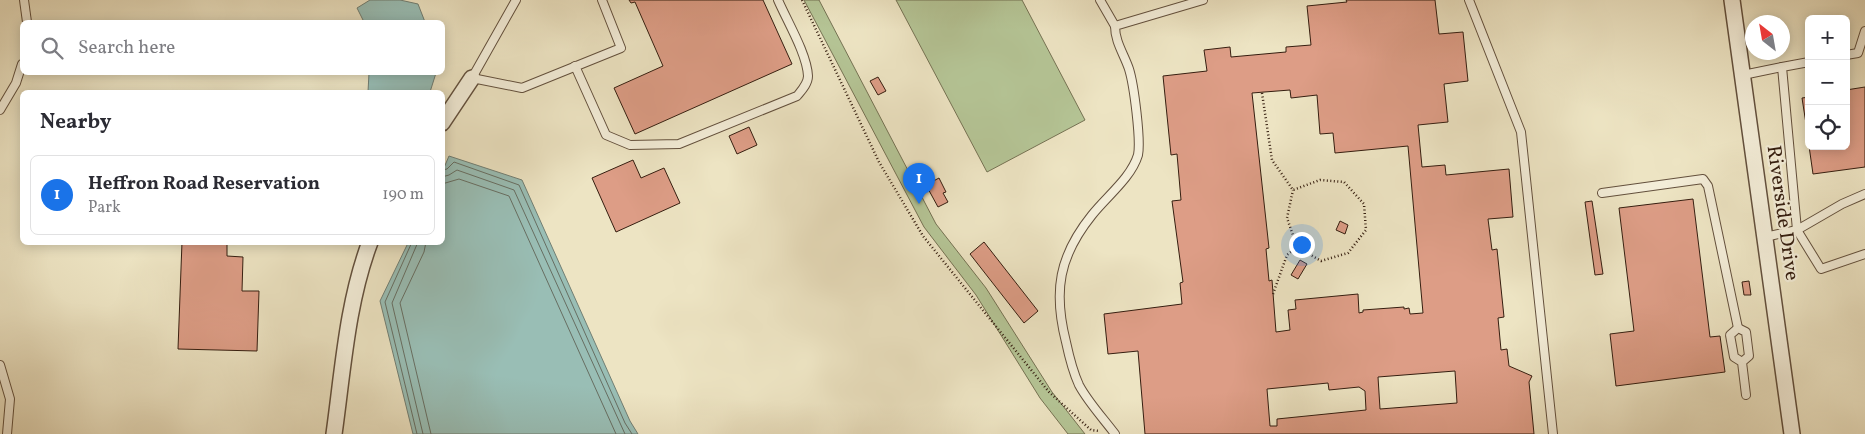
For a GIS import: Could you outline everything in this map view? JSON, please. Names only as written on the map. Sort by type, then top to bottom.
[{"type":"street","name":"Riverside Drive","points":[[1732,0],[1792,433]]},
{"type":"street","points":[[445,118],[472,78]]},
{"type":"street","points":[[334,434],[349,323],[362,264],[369,245]]},
{"type":"lane","points":[[24,0],[27,20]]},
{"type":"lane","points":[[516,0],[472,78],[522,88],[621,48],[602,0]]},
{"type":"lane","points":[[575,66],[606,134],[630,145],[679,144],[797,96],[804,86],[808,78],[803,56],[778,0]]},
{"type":"lane","points":[[1100,0],[1115,26],[1115,36],[1128,68],[1134,91],[1138,153],[1133,166],[1091,216],[1068,251],[1061,272],[1058,295],[1065,338],[1080,386],[1115,434]]},
{"type":"lane","points":[[1115,26],[1203,0]]},
{"type":"lane","points":[[1469,0],[1521,132],[1553,434]]},
{"type":"lane","points":[[1850,54],[1858,53],[1865,31]]},
{"type":"lane","points":[[1743,75],[1805,63]]},
{"type":"lane","points":[[1782,67],[1797,230],[1821,269],[1865,254]]},
{"type":"lane","points":[[0,110],[16,83],[20,70]]},
{"type":"lane","points":[[1602,193],[1703,178],[1708,186],[1738,328]]},
{"type":"lane","points":[[1765,238],[1797,230],[1842,204],[1865,194]]},
{"type":"lane","points":[[1738,328],[1746,332],[1749,356],[1742,362]]},
{"type":"lane","points":[[1738,328],[1730,335],[1734,357],[1742,362]]},
{"type":"lane","points":[[1742,362],[1746,395]]},
{"type":"lane","points":[[0,364],[10,398],[7,434]]},
{"type":"path","points":[[802,0],[879,162],[922,236],[1049,392],[1091,430],[1105,432]]},
{"type":"path","points":[[1262,93],[1272,160],[1293,190],[1287,218],[1297,247],[1321,261],[1348,253],[1366,230],[1364,204],[1344,182],[1320,180],[1293,190]]},
{"type":"path","points":[[1273,294],[1287,255],[1297,247]]},
{"type":"green space","points":[[804,0],[819,0],[936,224],[986,288],[1052,392],[1085,434],[1068,434],[1040,398],[976,295],[924,227]]},
{"type":"green space","points":[[896,0],[1022,0],[1085,120],[987,172]]},
{"type":"water","points":[[370,0],[400,0],[418,4],[424,20],[363,20],[357,8]]},
{"type":"water","points":[[369,75],[435,75],[431,90],[368,90]]},
{"type":"water","points":[[449,156],[522,180],[630,421],[638,434],[413,434],[380,301],[407,245],[445,245],[445,165]]},
{"type":"building","points":[[629,0],[763,0],[792,64],[635,134],[614,88],[663,66],[635,2],[631,3]]},
{"type":"building","points":[[1346,0],[1435,0],[1439,34],[1463,32],[1468,81],[1444,84],[1448,122],[1418,125],[1422,167],[1445,165],[1446,175],[1509,169],[1513,217],[1488,219],[1492,250],[1497,249],[1504,317],[1498,318],[1501,350],[1507,349],[1509,366],[1532,376],[1529,382],[1534,434],[1145,434],[1138,351],[1108,354],[1104,314],[1182,304],[1180,283],[1183,282],[1172,201],[1181,200],[1177,154],[1171,155],[1163,76],[1207,71],[1204,50],[1230,47],[1231,57],[1286,52],[1286,47],[1311,45],[1307,6],[1347,2]],"holes":[[[1290,90],[1291,98],[1317,95],[1320,134],[1333,133],[1335,153],[1408,146],[1423,313],[1410,314],[1409,308],[1404,309],[1404,307],[1363,310],[1363,312],[1359,313],[1358,294],[1295,300],[1296,309],[1288,310],[1290,330],[1276,332],[1272,280],[1269,281],[1266,249],[1269,248],[1252,93]],[[1455,371],[1457,403],[1380,409],[1378,377]],[[1328,383],[1329,390],[1359,387],[1365,391],[1366,410],[1277,419],[1277,426],[1270,426],[1267,389]]]},
{"type":"building","points":[[878,77],[886,91],[878,95],[870,81]]},
{"type":"building","points":[[1865,87],[1865,167],[1813,174],[1810,150],[1850,150],[1850,89]]},
{"type":"building","points":[[1802,98],[1805,98],[1805,117]]},
{"type":"building","points":[[749,127],[757,145],[737,154],[729,136]]},
{"type":"building","points":[[633,160],[641,178],[664,168],[680,203],[616,232],[592,178]]},
{"type":"building","points":[[939,178],[946,192],[943,193],[948,202],[938,207],[926,185]]},
{"type":"building","points":[[1693,199],[1710,337],[1720,336],[1725,372],[1616,386],[1610,334],[1634,331],[1619,208]]},
{"type":"building","points":[[1592,201],[1603,274],[1595,275],[1585,202]]},
{"type":"building","points":[[1340,221],[1348,225],[1345,234],[1336,230]]},
{"type":"building","points":[[984,242],[1038,311],[1024,323],[970,254]]},
{"type":"building","points":[[182,245],[227,245],[227,256],[243,257],[242,291],[259,291],[257,351],[178,349]]},
{"type":"building","points":[[1300,260],[1307,264],[1298,279],[1291,275]]},
{"type":"building","points":[[1749,281],[1751,295],[1744,295],[1742,282]]},
{"type":"place","name":"Heffron Road Reservation","points":[[919,204]]}]
